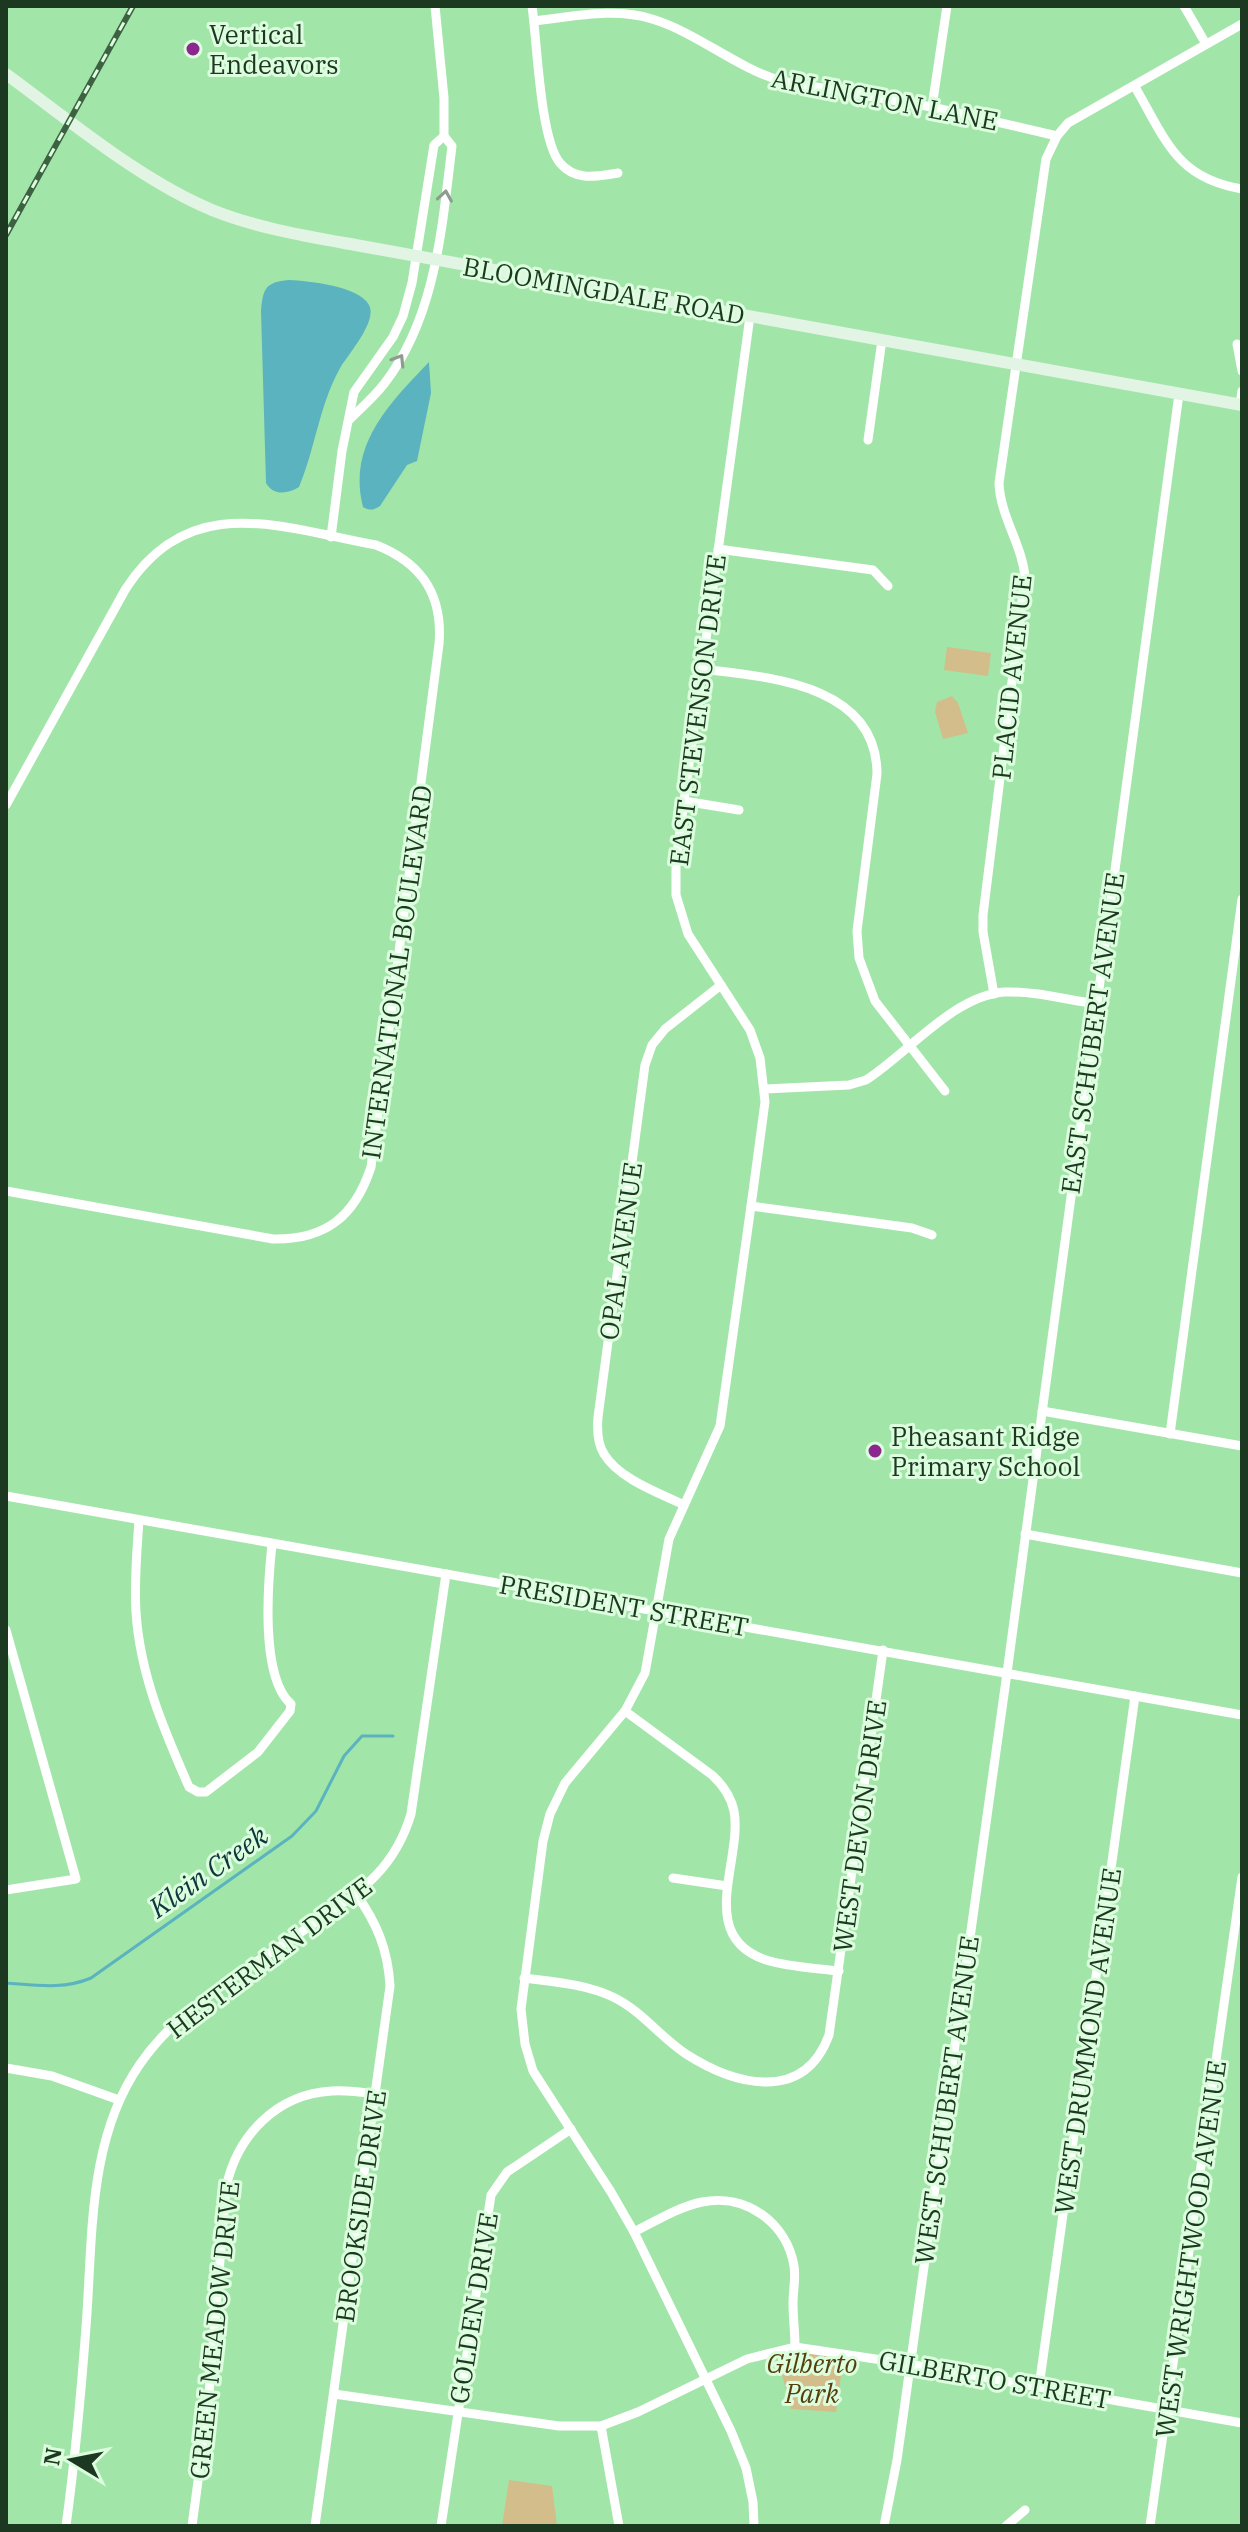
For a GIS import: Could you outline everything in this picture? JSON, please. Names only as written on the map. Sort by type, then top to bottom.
[{"type":"main road","name":"BLOOMINGDALE ROAD","points":[[6,74],[161,184],[221,214],[274,229],[1241,405]]},
{"type":"street","points":[[350,419],[383,385],[407,347],[427,300],[452,146],[444,136],[444,98],[435,6]]},
{"type":"street","points":[[532,6],[546,127],[560,163],[587,178],[618,173]]},
{"type":"street","points":[[932,107],[947,6]]},
{"type":"street","points":[[1184,6],[1206,44]]},
{"type":"street","name":"ARLINGTON LANE","points":[[534,21],[601,13],[636,15],[666,24],[758,74],[781,81],[932,107],[1057,136]]},
{"type":"street","points":[[1057,136],[1068,123],[1242,24]]},
{"type":"street","points":[[1135,87],[1185,166],[1203,178],[1242,189]]},
{"type":"street","points":[[331,537],[342,451],[354,392],[393,337],[403,316],[417,256],[434,145],[444,136]]},
{"type":"street","name":"PLACID AVENUE","points":[[994,994],[983,915],[1025,577],[1018,543],[999,497],[999,483],[1046,159],[1057,136]]},
{"type":"street","points":[[431,167],[449,171]]},
{"type":"street","name":"EAST STEVENSON DRIVE","points":[[750,316],[676,860],[676,895],[688,934],[750,1030],[760,1058],[765,1089],[751,1206],[720,1426],[669,1539],[645,1673],[625,1711],[565,1783],[550,1814],[542,1847],[524,1978],[522,2024],[533,2071],[634,2232],[706,2379],[742,2457],[752,2494],[754,2526]]},
{"type":"street","points":[[868,440],[882,340]]},
{"type":"street","points":[[1237,344],[1242,371]]},
{"type":"street","points":[[1241,405],[1242,391]]},
{"type":"street","name":"EAST SCHUBERT AVENUE","points":[[1007,1673],[1179,394]]},
{"type":"street","name":"INTERNATIONAL BOULEVARD","points":[[6,805],[125,590],[145,561],[166,542],[197,528],[243,522],[376,545],[410,562],[434,598],[440,629],[371,1167],[363,1190],[351,1208],[330,1228],[307,1237],[273,1239],[6,1191]]},
{"type":"street","points":[[718,549],[873,570],[888,586]]},
{"type":"street","points":[[702,669],[795,683],[845,709],[867,730],[875,753],[877,774],[857,931],[859,958],[875,1001],[945,1091]]},
{"type":"street","points":[[684,801],[739,810]]},
{"type":"street","points":[[1170,1434],[1242,899]]},
{"type":"street","name":"OPAL AVENUE","points":[[684,1505],[616,1467],[604,1453],[597,1435],[598,1417],[645,1065],[652,1045],[665,1029],[721,985]]},
{"type":"street","points":[[765,1089],[857,1083],[882,1069],[956,1010],[994,994],[1018,993],[1097,1004]]},
{"type":"street","points":[[751,1206],[912,1228],[932,1235]]},
{"type":"street","points":[[1042,1411],[1242,1446]]},
{"type":"street","name":"PRESIDENT STREET","points":[[6,1496],[1242,1715]]},
{"type":"street","points":[[139,1520],[136,1612],[146,1675],[163,1728],[189,1787],[198,1792],[206,1792],[258,1752],[290,1711],[291,1704],[279,1689],[271,1650],[267,1594],[272,1544]]},
{"type":"street","points":[[1025,1534],[1242,1573]]},
{"type":"street","name":"HESTERMAN DRIVE","points":[[66,2526],[80,2420],[98,2174],[105,2139],[119,2100],[140,2064],[185,2015],[356,1894],[390,1860],[401,1842],[411,1814],[446,1574]]},
{"type":"street","points":[[6,1630],[76,1879],[6,1890]]},
{"type":"street","name":"WEST DEVON DRIVE","points":[[524,1978],[583,1986],[614,1998],[627,2005],[674,2045],[728,2075],[763,2083],[789,2080],[817,2061],[829,2035],[883,1650]]},
{"type":"street","name":"WEST SCHUBERT AVENUE","points":[[884,2526],[897,2460],[1007,1673]]},
{"type":"street","name":"WEST DRUMMOND AVENUE","points":[[1039,2387],[1135,1696]]},
{"type":"street","points":[[625,1711],[712,1775],[727,1794],[735,1822],[725,1899],[728,1922],[737,1939],[753,1954],[777,1962],[839,1971]]},
{"type":"street","name":"WEST WRIGHTWOOD AVENUE","points":[[1150,2526],[1242,1877]]},
{"type":"street","points":[[673,1878],[727,1886]]},
{"type":"street","name":"BROOKSIDE DRIVE","points":[[315,2526],[390,1994],[389,1969],[381,1934],[356,1894]]},
{"type":"street","points":[[6,2068],[52,2076],[119,2100]]},
{"type":"street","name":"GREEN MEADOW DRIVE","points":[[192,2526],[208,2406],[226,2188],[237,2154],[259,2123],[294,2099],[333,2090],[376,2094]]},
{"type":"street","name":"GOLDEN DRIVE","points":[[441,2526],[491,2195],[507,2172],[571,2129]]},
{"type":"street","points":[[634,2232],[701,2203],[735,2203],[758,2211],[788,2241],[794,2268],[795,2347]]},
{"type":"street","name":"GILBERTO STREET","points":[[334,2394],[559,2426],[601,2426],[638,2412],[747,2359],[795,2347],[1242,2423]]},
{"type":"street","points":[[601,2426],[619,2526]]},
{"type":"street","points":[[1006,2526],[1025,2510]]},
{"type":"green space","points":[[947,647],[991,653],[988,676],[944,670]]},
{"type":"green space","points":[[952,696],[958,703],[968,733],[943,739],[935,712],[937,702]]},
{"type":"green space","name":"Gilberto Park","points":[[796,2348],[844,2354],[836,2412],[791,2409],[776,2352]]},
{"type":"green space","points":[[509,2480],[552,2486],[557,2526],[502,2526]]},
{"type":"water","points":[[289,280],[345,289],[364,299],[371,312],[366,329],[332,384],[299,487],[281,492],[273,490],[266,483],[261,311],[267,288]]},
{"type":"water","points":[[429,362],[431,393],[417,461],[407,465],[380,506],[372,510],[365,508],[360,485],[361,464],[367,445],[387,410]]},
{"type":"waterway","name":"Klein Creek","points":[[6,1983],[59,1985],[91,1978],[292,1836],[316,1811],[344,1756],[362,1736],[393,1736]]},
{"type":"railway","points":[[6,235],[133,6]]},
{"type":"place","name":"Vertical Endeavors","points":[[193,49]]},
{"type":"place","name":"Pheasant Ridge Primary School","points":[[875,1451]]}]
